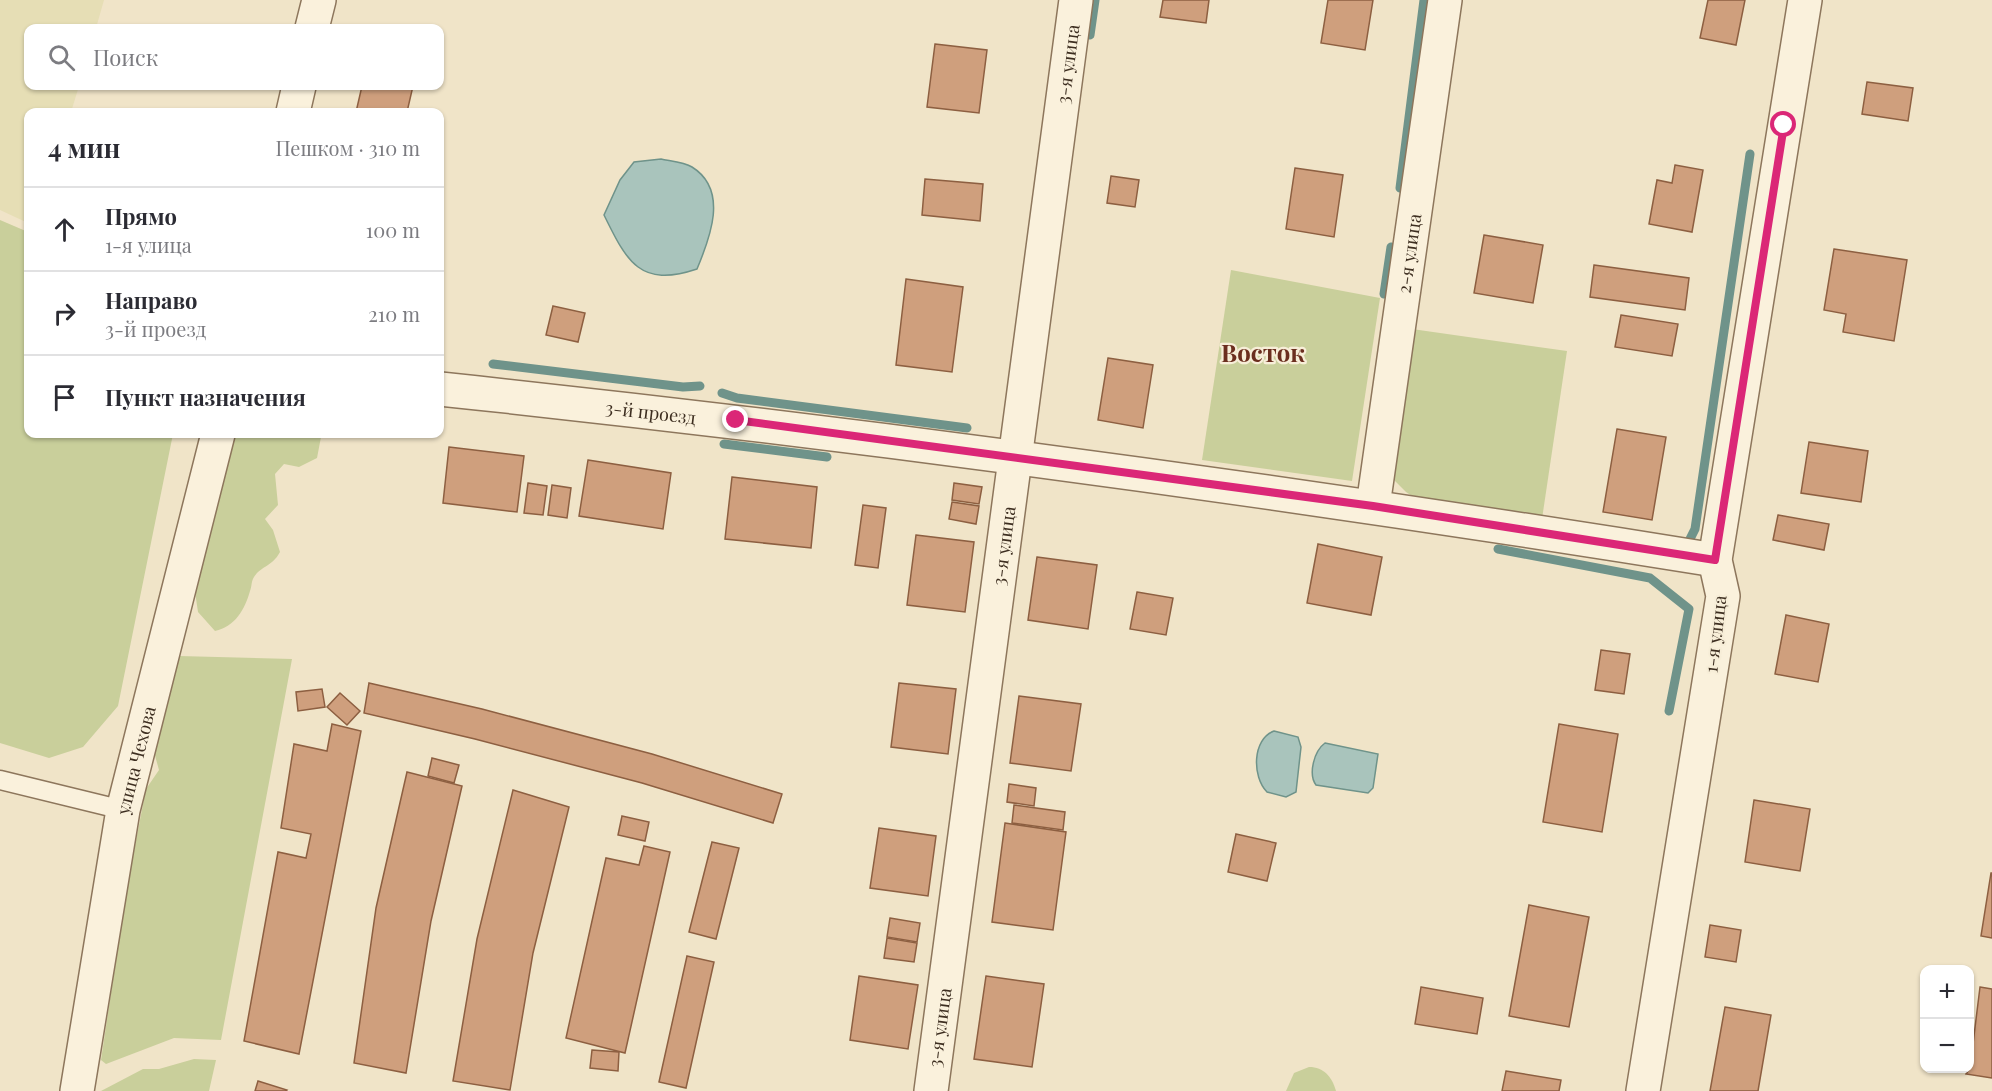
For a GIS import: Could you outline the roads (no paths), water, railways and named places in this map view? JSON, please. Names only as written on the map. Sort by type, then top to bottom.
[{"type":"street","points":[[313,24],[319,0]]},
{"type":"street","name":"3-я улица","points":[[931,1091],[1013,457],[1076,0]]},
{"type":"street","name":"2-я улица","points":[[1373,506],[1445,0]]},
{"type":"street","name":"1-я улица","points":[[1643,1091],[1723,596],[1715,560],[1805,0]]},
{"type":"street","points":[[294,108],[298,90]]},
{"type":"street","name":"3-й проезд","points":[[444,389],[736,420],[1013,457],[1373,506],[1715,560]]},
{"type":"street","name":"улица Чехова","points":[[76,1091],[123,810],[217,438]]},
{"type":"lane","points":[[0,780],[123,810]]},
{"type":"water","points":[[661,159],[692,167],[703,177],[710,188],[713,201],[711,229],[697,269],[678,274],[649,273],[638,267],[620,246],[604,215],[620,180],[634,162]]},
{"type":"water","points":[[1274,731],[1298,737],[1301,747],[1296,792],[1286,797],[1267,792],[1262,785],[1257,768],[1258,750],[1267,735]]},
{"type":"water","points":[[1325,743],[1378,754],[1373,788],[1368,793],[1316,785],[1312,775],[1313,763],[1318,751]]},
{"type":"waterway","points":[[1090,35],[1095,0]]},
{"type":"waterway","points":[[1400,188],[1424,0]]},
{"type":"waterway","points":[[1690,539],[1695,529],[1750,154]]},
{"type":"waterway","points":[[1384,294],[1391,247]]},
{"type":"waterway","points":[[493,364],[683,387],[700,386]]},
{"type":"waterway","points":[[722,393],[737,398],[967,428]]},
{"type":"waterway","points":[[724,444],[827,457]]},
{"type":"waterway","points":[[1498,549],[1650,578],[1689,609],[1669,711]]},
{"type":"district","name":"Восток","points":[[1263,352]]}]
